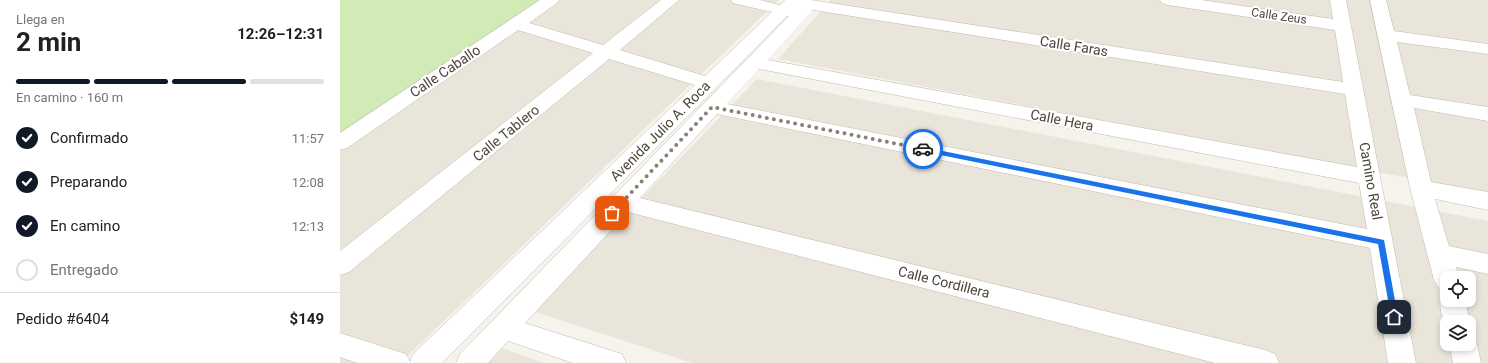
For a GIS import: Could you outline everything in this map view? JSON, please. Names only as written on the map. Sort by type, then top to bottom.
[{"type":"street","name":"Calle Caballo","points":[[340,143],[551,0]]},
{"type":"street","name":"Calle Tablero","points":[[340,265],[671,0]]},
{"type":"street","name":"Calle Faras","points":[[739,0],[799,5],[1355,90]]},
{"type":"street","name":"Calle Zeus","points":[[1168,0],[1342,26]]},
{"type":"street","name":"Camino Real","points":[[1338,0],[1402,363]]},
{"type":"street","points":[[1378,0],[1422,188],[1445,271]]},
{"type":"street","name":"Avenida Julio A. Roca","points":[[470,363],[755,63],[799,5]]},
{"type":"street","name":"Avenida Julio A. Roca","points":[[423,363],[708,83],[799,5]]},
{"type":"street","points":[[516,24],[608,51],[708,83]]},
{"type":"street","points":[[1386,35],[1488,49]]},
{"type":"street","name":"Calle Hera","points":[[755,63],[1370,177]]},
{"type":"street","points":[[1402,100],[1488,114]]},
{"type":"street","points":[[712,107],[1381,242]]},
{"type":"street","points":[[1422,188],[1488,201]]},
{"type":"street","name":"Calle Cordillera","points":[[623,202],[1265,363]]},
{"type":"street","points":[[1441,254],[1488,264]]},
{"type":"street","points":[[504,328],[612,363]]},
{"type":"street","points":[[340,345],[396,363]]},
{"type":"street","points":[[1464,351],[1467,363]]},
{"type":"shaded area","points":[[340,0],[779,0],[400,363],[340,363]]},
{"type":"shaded area","points":[[831,0],[1488,0],[1488,193],[778,59]]},
{"type":"shaded area","points":[[757,79],[1488,221],[1488,363],[693,363],[532,311]]},
{"type":"shaded area","points":[[502,348],[544,363],[488,363]]},
{"type":"green space","points":[[340,0],[543,0],[340,136]]},
{"type":"way so far","points":[[612,213],[712,107],[923,149]]},
{"type":"route","points":[[923,149],[1381,242],[1394,317]]}]
